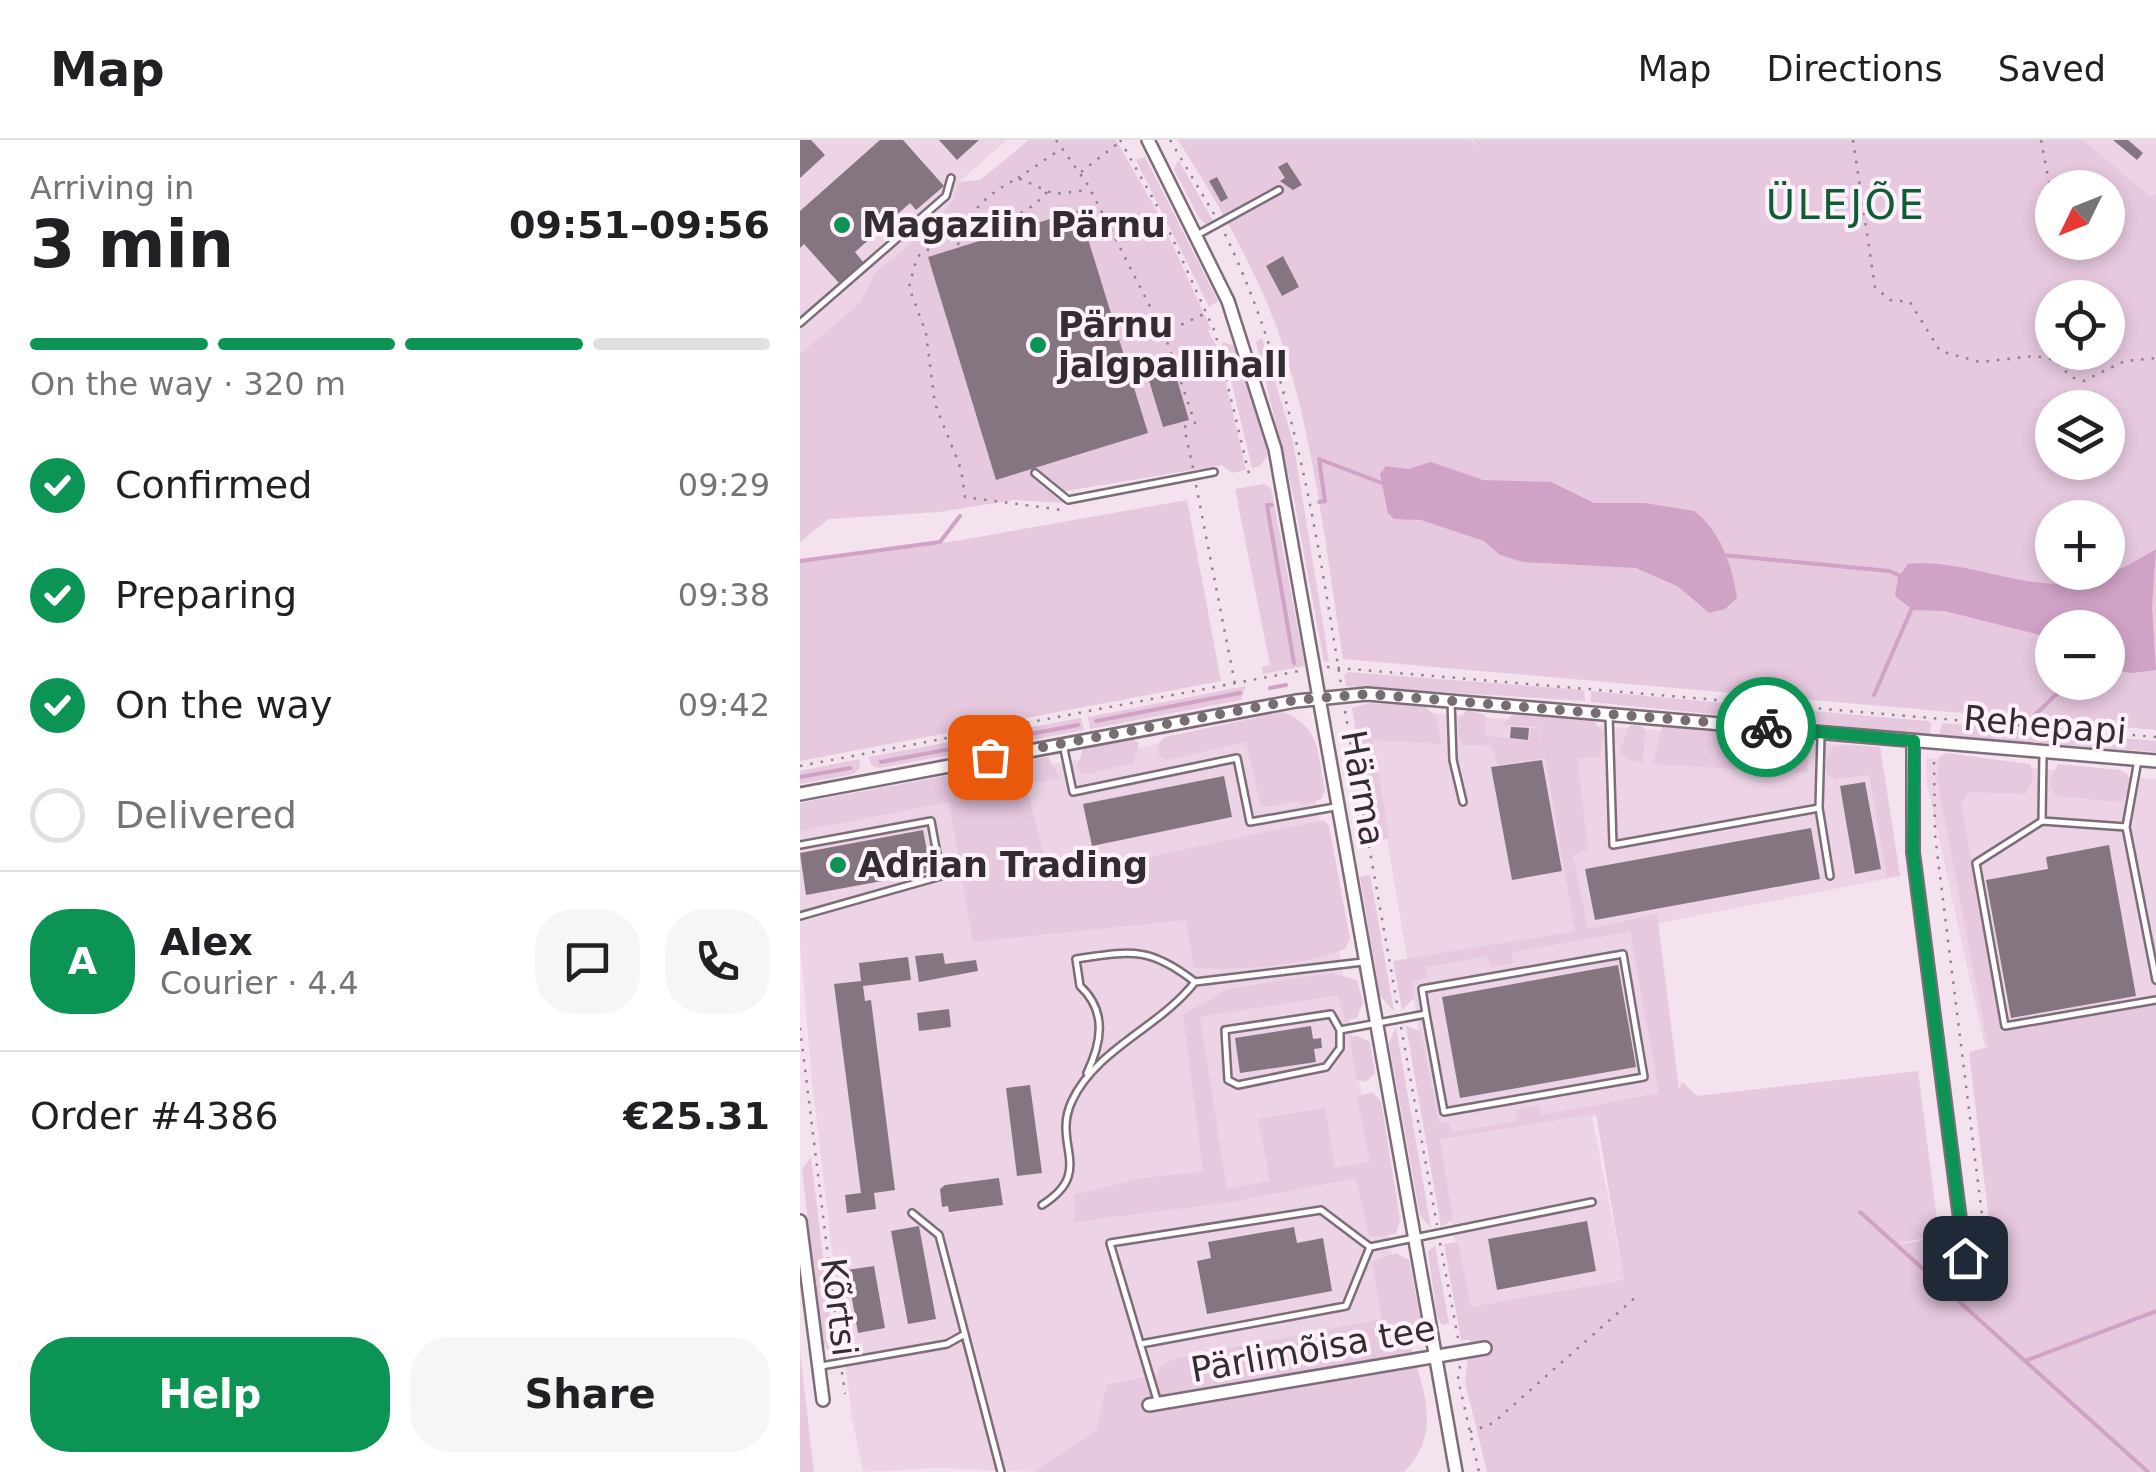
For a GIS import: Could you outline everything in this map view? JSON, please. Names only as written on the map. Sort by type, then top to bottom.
[{"type":"street","name":"Härma","points":[[1148,140],[1239,328],[1262,401],[1319,698],[1453,1471]]},
{"type":"street","name":"Rehepapi","points":[[800,794],[1319,698],[1450,698],[2156,761]]},
{"type":"street","points":[[1914,741],[1913,852],[1965,1258]]},
{"type":"street","name":"Kõrtsi","points":[[800,1220],[822,1400]]},
{"type":"street","name":"Pärlimõisa tee","points":[[1154,1404],[1485,1348]]},
{"type":"lane","points":[[800,322],[946,196],[951,178]]},
{"type":"lane","points":[[1197,236],[1279,190]]},
{"type":"lane","points":[[1035,473],[1068,500],[1214,472]]},
{"type":"lane","points":[[1450,698],[1453,760],[1463,802]]},
{"type":"lane","points":[[1609,713],[1612,845],[1819,808]]},
{"type":"lane","points":[[1821,732],[1819,808],[1830,876]]},
{"type":"lane","points":[[1063,744],[1072,792],[1237,758],[1250,822],[1338,807]]},
{"type":"lane","points":[[2042,753],[2042,822]]},
{"type":"lane","points":[[2138,760],[2126,828],[2156,980]]},
{"type":"lane","points":[[800,845],[931,821],[941,876],[800,916]]},
{"type":"lane","points":[[2126,828],[2042,822],[1976,864],[2005,1026],[2156,1000]]},
{"type":"lane","points":[[1042,1204],[1065,1190],[1071,1173],[1069,1106],[1096,1056],[1100,1016],[1096,1001],[1080,986],[1076,960],[1140,951],[1161,958],[1194,982],[1366,962]]},
{"type":"lane","points":[[1622,954],[1644,1076],[1444,1112],[1426,1014],[1422,990],[1622,954]]},
{"type":"lane","points":[[1087,1074],[1176,1006],[1194,982]]},
{"type":"lane","points":[[1331,1014],[1340,1030],[1340,1048],[1326,1067],[1238,1085],[1228,1080],[1225,1030],[1331,1014]]},
{"type":"lane","points":[[1340,1030],[1426,1014]]},
{"type":"lane","points":[[1154,1404],[1110,1243],[1321,1210],[1370,1247],[1592,1202]]},
{"type":"lane","points":[[912,1213],[939,1235],[1001,1472]]},
{"type":"lane","points":[[1140,1344],[1346,1306],[1370,1247]]},
{"type":"lane","points":[[818,1366],[947,1344],[964,1334]]},
{"type":"path","points":[[1056,140],[1090,190],[1164,333]]},
{"type":"path","points":[[1080,173],[1121,140],[1160,211],[1215,332],[1250,478]]},
{"type":"path","points":[[1170,140],[1220,224],[1252,291],[1293,419],[1342,686]]},
{"type":"path","points":[[1853,140],[1876,287],[1890,300],[1910,302],[1940,351],[1980,362],[2034,356],[2054,360],[2071,377],[2084,381],[2125,361],[2156,358]]},
{"type":"path","points":[[2040,140],[2046,170]]},
{"type":"path","points":[[958,244],[964,226],[987,194],[1062,148]]},
{"type":"path","points":[[1018,178],[1048,191],[1090,190]]},
{"type":"path","points":[[968,220],[995,222],[1032,209],[1048,191]]},
{"type":"path","points":[[964,226],[918,258],[908,287],[926,333],[935,404],[961,468],[965,497],[1057,510],[1077,508],[1084,497]]},
{"type":"path","points":[[1324,667],[2156,737]]},
{"type":"path","points":[[800,766],[1304,670]]},
{"type":"path","points":[[1345,708],[1456,1328],[1458,1379],[1480,1472]]},
{"type":"path","points":[[1934,718],[1934,734]]},
{"type":"path","points":[[1934,762],[1934,835],[1985,1239]]},
{"type":"path","points":[[800,1028],[845,1394]]},
{"type":"path","points":[[1469,1433],[1494,1423],[1637,1296]]},
{"type":"path","points":[[1443,1329],[1456,1328]]},
{"type":"shaded area","points":[[800,140],[1007,140],[959,182],[954,198],[931,228],[875,272],[862,302],[800,354]]},
{"type":"shaded area","points":[[1029,140],[1116,140],[1157,211],[1211,329],[1208,331],[1218,348],[1246,470],[1232,473],[1222,465],[1054,493],[1064,503],[1013,500],[939,512],[829,519],[800,542],[800,354],[861,302],[875,272],[931,228],[954,198],[959,182],[980,180]]},
{"type":"shaded area","points":[[1178,140],[1471,140],[1482,150],[1473,140],[2083,140],[2119,170],[2035,170],[2035,260],[2125,260],[2125,175],[2151,197],[2156,193],[2156,730],[1343,659],[1318,496],[1292,376],[1260,287],[1235,236]]},
{"type":"shaded area","points":[[2083,140],[2156,140],[2156,193],[2152,198],[2125,175],[2125,170],[2119,170]]},
{"type":"shaded area","points":[[1145,157],[1218,301],[1209,307],[1136,160]]},
{"type":"shaded area","points":[[1178,160],[1213,221],[1206,224],[1199,218],[1174,169]]},
{"type":"shaded area","points":[[1262,338],[1293,441],[1329,661],[1324,662],[1294,499],[1256,342]]},
{"type":"shaded area","points":[[1222,342],[1236,346],[1268,455],[1260,466],[1252,468]]},
{"type":"shaded area","points":[[1431,462],[1483,480],[1551,482],[1594,503],[1645,503],[1694,511],[1711,528],[1724,550],[1737,598],[1725,609],[1709,613],[1679,587],[1636,568],[1523,562],[1500,555],[1484,541],[1421,520],[1394,519],[1388,513],[1380,474],[1386,466],[1408,469]]},
{"type":"shaded area","points":[[1264,484],[1271,488],[1305,666],[1263,674],[1262,667],[1270,665],[1235,489]]},
{"type":"shaded area","points":[[1187,500],[1221,681],[800,761],[800,561],[956,541]]},
{"type":"shaded area","points":[[2156,549],[2152,606],[2156,670],[2125,672],[2125,610],[2035,610],[2035,634],[1945,611],[1913,610],[1895,596],[1898,578],[1908,564],[1952,566],[2035,582],[2035,590],[2125,590],[2125,567]]},
{"type":"shaded area","points":[[1348,672],[1584,690],[1585,701],[1346,686],[1344,675]]},
{"type":"shaded area","points":[[1246,686],[1241,700],[1090,729],[1088,717]]},
{"type":"shaded area","points":[[1591,691],[1757,706],[1751,718],[1591,702]]},
{"type":"shaded area","points":[[1369,703],[1425,706],[1437,718],[1441,744],[1373,740],[1389,838],[1374,842],[1352,708]]},
{"type":"shaded area","points":[[1766,707],[1928,721],[1930,735],[1772,719]]},
{"type":"shaded area","points":[[1365,708],[1880,747],[1900,876],[1660,923],[1654,929],[1679,1093],[1592,1117],[1627,1293],[1468,1321]]},
{"type":"shaded area","points":[[1467,710],[1485,715],[1486,736],[1530,741],[1531,728],[1538,729],[1542,742],[1540,727],[1501,725],[1513,715],[1594,721],[1604,734],[1599,757],[1577,758],[1588,849],[1573,855],[1588,929],[1657,914],[1679,1089],[1682,1082],[1697,1096],[1918,1071],[1939,1235],[1883,1247],[1990,1229],[1969,1052],[1988,1047],[1937,779],[1939,757],[1946,753],[2030,764],[2034,778],[2025,794],[1969,792],[1961,803],[2002,1032],[2156,1004],[2156,1472],[1487,1472],[1465,1382],[1470,1340],[1461,1340],[1444,1244],[1458,1242],[1471,1307],[1624,1280],[1596,1114],[1440,1139],[1453,1220],[1441,1227],[1406,1026],[1421,1032],[1439,1123],[1449,1122],[1452,1132],[1517,1121],[1516,1110],[1539,1105],[1542,1115],[1659,1093],[1630,932],[1512,952],[1513,963],[1491,967],[1488,956],[1426,967],[1427,978],[1413,981],[1415,997],[1402,1010],[1393,961],[1575,931],[1545,758],[1498,765],[1492,746],[1464,745],[1459,738],[1458,720]]},
{"type":"shaded area","points":[[1283,712],[1305,725],[1316,743],[1325,791],[1321,799],[1302,805],[1297,801],[1266,807],[1260,803],[1246,742],[1167,760],[1159,756],[1158,744],[1165,737]]},
{"type":"shaded area","points":[[1081,718],[1084,730],[879,768],[871,765],[869,757]]},
{"type":"shaded area","points":[[1288,719],[1306,732],[1360,1087],[1406,1328],[1108,1383],[1096,1431],[1033,1472],[935,1468],[863,1472],[852,1418],[812,1082],[800,944],[800,813]]},
{"type":"shaded area","points":[[1942,723],[2156,741],[2156,752],[1939,735]]},
{"type":"shaded area","points":[[1629,726],[1645,729],[1643,763],[1627,759],[1619,752]]},
{"type":"shaded area","points":[[1662,726],[1800,739],[1808,754],[1807,773],[1653,764]]},
{"type":"shaded area","points":[[1133,739],[1139,743],[1133,763],[1083,775],[1077,767],[1083,749]]},
{"type":"shaded area","points":[[1834,747],[1880,747],[1900,876],[1887,878],[1869,775],[1835,779],[1826,774],[1826,758]]},
{"type":"shaded area","points":[[1048,757],[1060,778],[1026,784],[1049,878],[1323,820],[1329,825],[1350,939],[1345,949],[1271,966],[1194,968],[1186,920],[973,942],[949,802],[800,831],[800,803]]},
{"type":"shaded area","points":[[1926,758],[2156,779],[2156,1021],[1985,1048],[1927,784]]},
{"type":"shaded area","points":[[859,759],[860,768],[854,774],[800,784],[800,771]]},
{"type":"shaded area","points":[[2058,764],[2120,770],[2128,775],[2130,792],[2120,802],[2055,796],[2049,781]]},
{"type":"shaded area","points":[[1370,875],[1394,1011],[1380,996],[1360,877]]},
{"type":"shaded area","points":[[1331,973],[1357,980],[1363,1002],[1357,1018],[1345,1021],[1338,995],[1200,1017],[1227,1189],[1270,1181],[1258,1119],[1325,1108],[1335,1168],[1370,1162],[1357,1097],[1372,1092],[1381,1101],[1400,1219],[1396,1234],[1369,1237],[1356,1178],[1225,1203],[1074,1222],[1074,1195],[1141,1178],[1203,1172],[1183,1015],[1228,989]]},
{"type":"shaded area","points":[[1396,1027],[1431,1228],[1420,1215],[1389,1043]]},
{"type":"shaded area","points":[[1350,1037],[1370,1042],[1375,1074],[1366,1082],[1356,1079]]},
{"type":"shaded area","points":[[811,1157],[835,1357],[822,1343],[802,1169]]},
{"type":"shaded area","points":[[1435,1245],[1449,1324],[1442,1325],[1437,1316],[1428,1252]]},
{"type":"shaded area","points":[[1396,1253],[1409,1260],[1422,1328],[1408,1334],[1423,1389],[1427,1423],[1417,1456],[1404,1472],[1033,1472],[1096,1431],[1107,1384],[1158,1374],[1159,1368],[1173,1359],[1382,1319],[1372,1262]]},
{"type":"shaded area","points":[[800,1352],[814,1472],[800,1472]]},
{"type":"building","points":[[800,140],[811,140],[825,155],[800,178]]},
{"type":"building","name":"Magaziin Pärnu","points":[[880,140],[903,140],[944,186],[916,210],[910,203],[855,252],[863,262],[839,283],[804,244],[800,248],[800,211]]},
{"type":"building","points":[[939,140],[979,140],[957,160]]},
{"type":"building","points":[[2113,140],[2128,140],[2143,153],[2137,160]]},
{"type":"building","points":[[1287,162],[1302,185],[1293,190],[1280,181],[1285,178],[1278,167]]},
{"type":"building","points":[[1217,177],[1228,198],[1221,202],[1209,181]]},
{"type":"building","name":"Pärnu jalgpallihall","points":[[1079,210],[1148,433],[996,480],[928,257]]},
{"type":"building","points":[[1283,256],[1299,287],[1282,296],[1266,266]]},
{"type":"building","points":[[1173,366],[1189,420],[1163,427],[1147,374]]},
{"type":"building","points":[[1511,727],[1529,728],[1528,740],[1510,738]]},
{"type":"building","points":[[1542,760],[1562,871],[1512,880],[1491,767]]},
{"type":"building","points":[[1224,776],[1232,817],[1092,846],[1083,804]]},
{"type":"building","points":[[1865,782],[1881,869],[1855,874],[1840,786]]},
{"type":"building","points":[[1811,828],[1820,879],[1595,920],[1585,869]]},
{"type":"building","points":[[923,830],[931,872],[806,895],[800,853]]},
{"type":"building","points":[[2109,845],[2136,996],[2011,1018],[1986,880],[2048,869],[2046,857]]},
{"type":"building","points":[[943,953],[945,964],[976,960],[978,971],[919,982],[915,956]]},
{"type":"building","points":[[908,957],[911,980],[863,986],[865,1001],[871,1000],[895,1190],[874,1193],[876,1209],[847,1213],[845,1195],[861,1193],[834,984],[861,981],[859,963]]},
{"type":"building","points":[[1618,965],[1636,1067],[1460,1098],[1442,997]]},
{"type":"building","points":[[949,1009],[951,1027],[919,1031],[917,1013]]},
{"type":"building","points":[[1311,1026],[1313,1039],[1321,1038],[1322,1048],[1314,1049],[1316,1062],[1240,1073],[1235,1038]]},
{"type":"building","points":[[1030,1085],[1042,1173],[1017,1176],[1006,1088]]},
{"type":"building","points":[[999,1178],[1003,1205],[949,1212],[948,1206],[942,1207],[940,1189],[945,1185]]},
{"type":"building","points":[[1587,1221],[1596,1271],[1497,1290],[1488,1239]]},
{"type":"building","points":[[919,1226],[936,1319],[908,1324],[891,1231]]},
{"type":"building","points":[[1294,1227],[1297,1243],[1323,1238],[1332,1291],[1207,1314],[1197,1261],[1211,1258],[1208,1242]]},
{"type":"building","points":[[874,1266],[885,1328],[858,1333],[847,1270]]},
{"type":"waterway","points":[[1319,502],[1325,501],[1319,459],[1387,485]]},
{"type":"waterway","points":[[1272,505],[1267,505],[1294,663]]},
{"type":"waterway","points":[[800,561],[940,542],[960,516]]},
{"type":"waterway","points":[[1723,555],[1889,571],[1901,576]]},
{"type":"waterway","points":[[1874,695],[1912,608]]},
{"type":"waterway","points":[[1270,688],[1286,685]]},
{"type":"waterway","points":[[1096,721],[1240,693]]},
{"type":"waterway","points":[[2037,713],[2050,700]]},
{"type":"waterway","points":[[881,762],[1078,725]]},
{"type":"waterway","points":[[800,777],[850,768]]},
{"type":"waterway","points":[[1860,1212],[2025,1361],[2156,1311]]},
{"type":"waterway","points":[[2025,1361],[2148,1472]]},
{"type":"way so far","points":[[990,757],[1296,700],[1367,694],[1766,727]]},
{"type":"place","name":"Magaziin Pärnu","points":[[842,225]]},
{"type":"place","name":"Pärnu jalgpallihall","points":[[1038,345]]},
{"type":"place","name":"Adrian Trading","points":[[838,865]]},
{"type":"district","name":"ÜLEJÕE","points":[[1846,205]]},
{"type":"route","points":[[1766,727],[1914,741],[1913,852],[1965,1258]]}]
